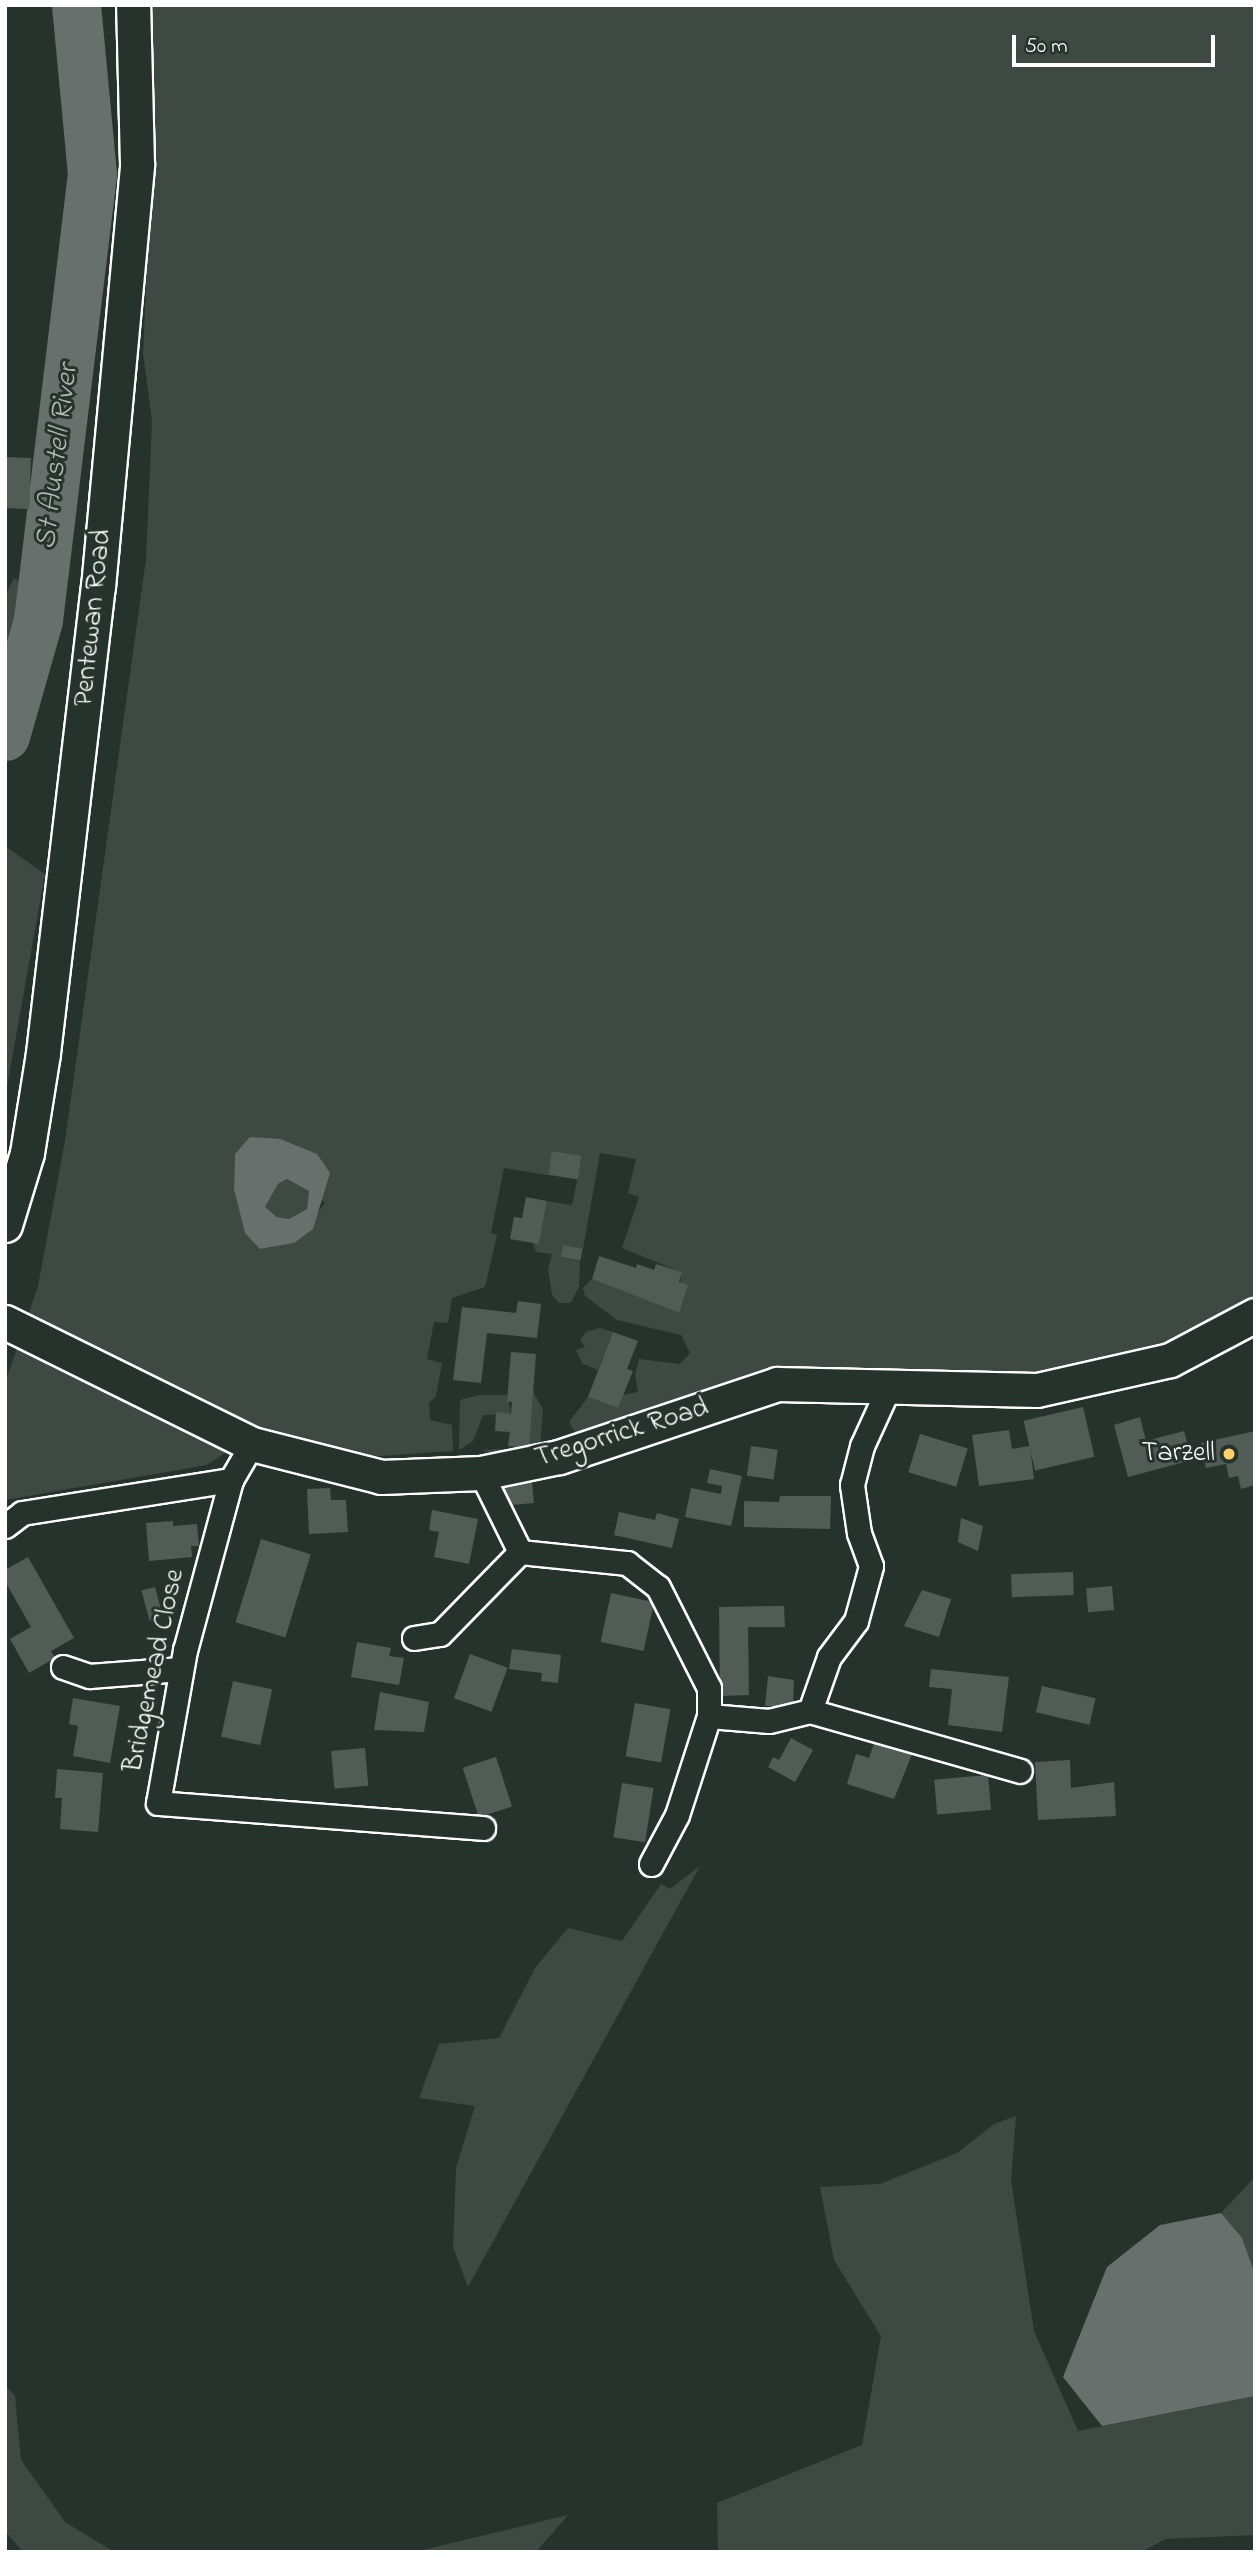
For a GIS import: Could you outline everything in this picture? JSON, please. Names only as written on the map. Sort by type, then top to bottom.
[{"type":"street","name":"Pentewan Road","points":[[5,1225],[27,1153],[43,1053],[98,587],[137,164],[133,5]]},
{"type":"street","name":"Tregorrick Road","points":[[5,1322],[251,1444],[381,1477],[481,1474],[559,1457],[777,1384],[888,1389],[1037,1390],[1170,1360],[1255,1315]]},
{"type":"street","points":[[810,1711],[829,1657],[856,1621],[871,1566],[859,1532],[852,1485],[862,1446],[888,1389]]},
{"type":"street","name":"Bridgemead Close","points":[[251,1444],[231,1480],[181,1669],[158,1803],[483,1828]]},
{"type":"street","points":[[481,1474],[520,1552]]},
{"type":"street","points":[[5,1526],[22,1513],[231,1480]]},
{"type":"street","points":[[414,1638],[440,1634],[520,1552]]},
{"type":"street","points":[[520,1552],[627,1563],[658,1587],[709,1688],[709,1716],[677,1815],[651,1864]]},
{"type":"street","points":[[63,1667],[89,1676],[181,1669]]},
{"type":"street","points":[[709,1716],[769,1721],[810,1711],[1020,1771]]},
{"type":"shaded area","points":[[150,5],[1255,5],[1255,1311],[1186,1342],[1032,1380],[786,1373],[578,1437],[569,1422],[588,1397],[618,1408],[623,1395],[638,1392],[635,1375],[639,1359],[680,1364],[690,1353],[681,1335],[617,1320],[585,1296],[583,1288],[592,1279],[679,1313],[681,1272],[622,1248],[639,1197],[628,1193],[636,1159],[600,1153],[583,1249],[563,1245],[561,1257],[580,1261],[579,1286],[571,1303],[559,1303],[552,1295],[548,1269],[552,1254],[536,1252],[533,1243],[539,1244],[547,1201],[572,1205],[582,1156],[553,1151],[548,1175],[504,1168],[491,1233],[497,1235],[485,1287],[452,1298],[448,1323],[434,1322],[427,1359],[442,1363],[436,1396],[429,1403],[430,1420],[452,1425],[453,1451],[378,1456],[313,1450],[251,1436],[207,1465],[5,1500],[5,1383],[38,1286],[65,1141],[146,559],[152,421],[143,353],[153,141]],"holes":[[[250,1138],[325,1203],[294,1243],[260,1249],[234,1189],[235,1154]]]},
{"type":"shaded area","points":[[14,578],[30,587],[5,684],[5,596]]},
{"type":"shaded area","points":[[5,846],[45,874],[5,1098]]},
{"type":"shaded area","points":[[250,1137],[280,1139],[317,1154],[330,1173],[313,1229],[294,1243],[260,1249],[245,1233],[234,1189],[235,1154]],"holes":[[[287,1179],[309,1191],[307,1209],[289,1219],[277,1217],[265,1207],[278,1184]]]},
{"type":"shaded area","points":[[287,1179],[309,1191],[307,1209],[289,1219],[277,1217],[265,1207],[278,1184]]},
{"type":"shaded area","points":[[600,1328],[613,1332],[598,1370],[583,1364],[576,1350],[585,1347],[580,1340],[586,1332]]},
{"type":"shaded area","points":[[533,1392],[543,1409],[540,1445],[499,1456],[482,1450],[528,1448]]},
{"type":"shaded area","points":[[479,1395],[507,1395],[511,1414],[483,1415],[473,1441],[459,1450],[460,1400]]},
{"type":"shaded area","points":[[700,1866],[468,2287],[453,2247],[456,2168],[475,2106],[419,2098],[439,2044],[499,2038],[535,1968],[568,1928],[622,1941],[661,1884],[670,1889]]},
{"type":"shaded area","points":[[1016,2116],[1011,2180],[1034,2331],[1078,2431],[1255,2396],[1255,2535],[1166,2539],[1141,2552],[718,2552],[717,2503],[862,2445],[881,2336],[834,2260],[820,2187],[880,2184],[957,2153],[994,2124]]},
{"type":"shaded area","points":[[1255,2177],[1255,2274],[1242,2238],[1221,2213]]},
{"type":"shaded area","points":[[1221,2213],[1242,2238],[1255,2274],[1255,2396],[1102,2426],[1063,2377],[1107,2267],[1160,2225]]},
{"type":"shaded area","points":[[5,2385],[15,2396],[21,2460],[65,2522],[114,2552],[23,2552],[5,2531]]},
{"type":"shaded area","points":[[568,2515],[536,2552],[415,2552]]},
{"type":"building","points":[[5,457],[31,458],[29,509],[5,508]]},
{"type":"building","points":[[552,1151],[582,1156],[578,1179],[548,1175]]},
{"type":"building","points":[[526,1197],[547,1201],[539,1244],[510,1239],[514,1217],[522,1218]]},
{"type":"building","points":[[563,1245],[583,1249],[580,1261],[561,1257]]},
{"type":"building","points":[[599,1256],[636,1268],[637,1264],[654,1270],[656,1264],[682,1272],[679,1282],[688,1285],[679,1313],[592,1279]]},
{"type":"building","points":[[518,1301],[541,1304],[537,1338],[487,1333],[481,1383],[453,1380],[462,1307],[516,1313]]},
{"type":"building","points":[[613,1332],[638,1341],[627,1369],[633,1371],[618,1408],[588,1397]]},
{"type":"building","points":[[511,1352],[536,1354],[529,1448],[508,1446],[510,1432],[495,1431],[496,1412],[511,1414],[512,1402],[507,1402]]},
{"type":"building","points":[[1083,1407],[1094,1457],[1035,1470],[1024,1421]]},
{"type":"building","points":[[1140,1417],[1146,1441],[1184,1431],[1192,1460],[1128,1477],[1114,1425]]},
{"type":"building","points":[[1009,1430],[1012,1449],[1030,1446],[1034,1479],[979,1486],[972,1435]]},
{"type":"building","name":"Tarzell","points":[[1255,1431],[1255,1485],[1241,1489],[1238,1476],[1229,1478],[1226,1464],[1206,1468],[1201,1443]]},
{"type":"building","points":[[920,1434],[968,1449],[956,1487],[908,1472]]},
{"type":"building","points":[[751,1446],[778,1450],[774,1479],[747,1476]]},
{"type":"building","points":[[710,1469],[742,1476],[731,1526],[685,1517],[691,1488],[721,1494],[722,1486],[707,1483]]},
{"type":"building","points":[[532,1481],[534,1503],[506,1505],[504,1483]]},
{"type":"building","points":[[330,1488],[331,1500],[346,1500],[348,1532],[309,1534],[307,1489]]},
{"type":"building","points":[[780,1496],[831,1496],[830,1529],[744,1527],[744,1501],[779,1502]]},
{"type":"building","points":[[432,1510],[478,1519],[469,1564],[434,1557],[439,1532],[429,1530]]},
{"type":"building","points":[[619,1512],[655,1520],[657,1513],[679,1519],[672,1548],[614,1535]]},
{"type":"building","points":[[961,1518],[983,1526],[978,1551],[958,1542]]},
{"type":"building","points":[[173,1521],[173,1526],[197,1524],[199,1546],[191,1546],[192,1557],[149,1561],[146,1523]]},
{"type":"building","points":[[261,1539],[311,1554],[285,1637],[236,1622]]},
{"type":"building","points":[[28,1557],[74,1638],[51,1651],[55,1658],[29,1673],[10,1639],[31,1627],[5,1581],[5,1570]]},
{"type":"building","points":[[1073,1572],[1074,1595],[1012,1597],[1011,1574]]},
{"type":"building","points":[[1112,1586],[1114,1610],[1088,1612],[1086,1588]]},
{"type":"building","points":[[155,1587],[163,1617],[150,1621],[141,1591]]},
{"type":"building","points":[[922,1590],[951,1599],[939,1637],[904,1626]]},
{"type":"building","points":[[611,1593],[654,1602],[644,1651],[601,1642]]},
{"type":"building","points":[[784,1606],[785,1627],[748,1627],[749,1695],[720,1696],[719,1607]]},
{"type":"building","points":[[357,1642],[391,1648],[389,1656],[404,1658],[399,1685],[351,1677]]},
{"type":"building","points":[[512,1649],[561,1655],[558,1683],[541,1681],[542,1673],[509,1669]]},
{"type":"building","points":[[470,1654],[508,1668],[492,1712],[454,1698]]},
{"type":"building","points":[[931,1669],[1009,1677],[1002,1732],[948,1725],[952,1689],[929,1687]]},
{"type":"building","points":[[768,1676],[794,1680],[793,1706],[765,1706]]},
{"type":"building","points":[[233,1681],[272,1689],[260,1745],[221,1737]]},
{"type":"building","points":[[1042,1686],[1096,1698],[1090,1725],[1036,1712]]},
{"type":"building","points":[[380,1692],[429,1702],[424,1732],[374,1730]]},
{"type":"building","points":[[73,1698],[120,1706],[110,1763],[73,1756],[78,1726],[69,1724]]},
{"type":"building","points":[[635,1703],[670,1709],[661,1762],[626,1756]]},
{"type":"building","points":[[791,1738],[813,1750],[795,1782],[768,1767],[773,1757],[779,1760]]},
{"type":"building","points":[[875,1740],[913,1752],[894,1799],[847,1784],[856,1754],[869,1758]]},
{"type":"building","points":[[365,1748],[368,1786],[334,1789],[331,1751]]},
{"type":"building","points":[[496,1757],[512,1806],[479,1817],[463,1768]]},
{"type":"building","points":[[1070,1760],[1071,1788],[1114,1782],[1116,1816],[1038,1820],[1035,1762]]},
{"type":"building","points":[[57,1769],[103,1773],[98,1832],[60,1829],[62,1798],[55,1798]]},
{"type":"building","points":[[988,1775],[991,1810],[937,1815],[934,1780]]},
{"type":"building","points":[[622,1783],[654,1788],[645,1842],[613,1837]]},
{"type":"waterway","name":"St Austell River","points":[[5,736],[38,620],[92,174],[76,5]]},
{"type":"place","name":"Tarzell","points":[[1229,1454]]}]
